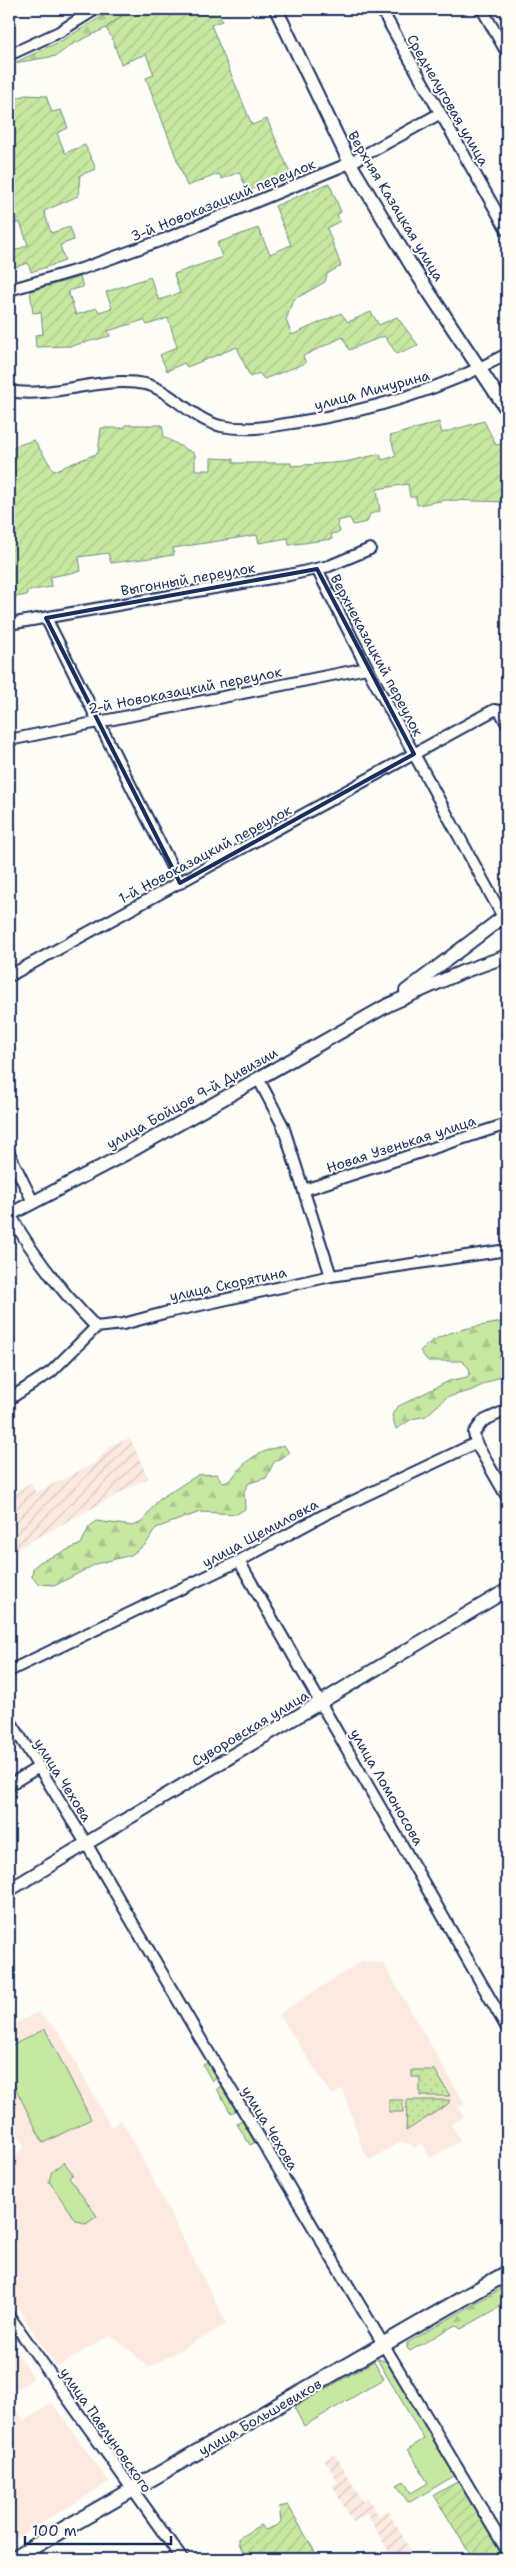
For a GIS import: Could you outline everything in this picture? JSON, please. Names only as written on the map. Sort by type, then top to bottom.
[{"type":"main road","name":"улица Большевиков","points":[[12,2559],[507,2273]]},
{"type":"street","points":[[9,55],[60,32],[96,9]]},
{"type":"street","name":"Верхняя Казацкая улица","points":[[276,9],[350,163],[411,265],[507,410]]},
{"type":"street","name":"Среднелуговая улица","points":[[381,9],[439,114],[507,230]]},
{"type":"street","points":[[482,9],[507,53]]},
{"type":"street","name":"3-й Новоказацкий переулок","points":[[9,290],[81,269],[149,245],[350,163],[439,114]]},
{"type":"street","name":"улица Мичурина","points":[[9,391],[56,391],[107,384],[145,384],[157,389],[199,417],[212,423],[237,428],[257,429],[330,418],[408,396],[481,369],[507,354]]},
{"type":"street","name":"Выгонный переулок","points":[[9,624],[317,569],[370,549]]},
{"type":"street","name":"Верхнеказацкий переулок","points":[[317,569],[367,668],[505,916]]},
{"type":"street","points":[[46,618],[180,883]]},
{"type":"street","name":"2-й Новоказацкий переулок","points":[[9,740],[367,668]]},
{"type":"street","name":"Верхнеказацкий переулок","points":[[414,754],[494,710],[500,712],[507,724]]},
{"type":"street","name":"1-й Новоказацкий переулок","points":[[9,976],[414,754]]},
{"type":"street","name":"улица Бойцов 9-й Дивизии","points":[[388,1005],[505,916]]},
{"type":"street","name":"улица Бойцов 9-й Дивизии","points":[[9,1214],[129,1152],[388,1005],[462,972],[507,956]]},
{"type":"street","points":[[258,1078],[283,1126],[331,1276]]},
{"type":"street","name":"Новая Узенькая улица","points":[[304,1190],[507,1124]]},
{"type":"street","points":[[9,1153],[33,1202]]},
{"type":"street","points":[[9,1214],[52,1280],[96,1327],[51,1372],[9,1399]]},
{"type":"street","name":"улица Скорятина","points":[[96,1327],[123,1324],[164,1312],[331,1276],[507,1250]]},
{"type":"street","points":[[507,1410],[479,1424],[474,1433],[476,1443],[507,1497]]},
{"type":"street","name":"улица Щемиловка","points":[[9,1671],[240,1561],[324,1515],[476,1443]]},
{"type":"street","name":"улица Ломоносова","points":[[240,1561],[507,2028]]},
{"type":"street","name":"Суворовская улица","points":[[9,1890],[507,1590]]},
{"type":"street","name":"улица Чехова","points":[[9,1718],[86,1843],[507,2551]]},
{"type":"street","points":[[9,1785],[39,1767]]},
{"type":"street","name":"улица Павлуновского","points":[[9,2316],[182,2559]]},
{"type":"highlighted area","points":[[317,569],[414,754],[180,883],[46,618]]},
{"type":"shaded area","points":[[130,1438],[148,1478],[9,1553],[9,1488],[11,1493],[31,1483],[36,1493],[95,1463],[111,1445]]},
{"type":"shaded area","points":[[362,1961],[383,1963],[465,2104],[458,2108],[464,2117],[451,2124],[461,2141],[430,2158],[422,2143],[413,2148],[411,2144],[400,2142],[370,2160],[363,2151],[343,2089],[332,2095],[279,2014]]},
{"type":"shaded area","points":[[37,2012],[58,2030],[111,2127],[121,2120],[129,2133],[227,2324],[148,2368],[130,2350],[110,2335],[57,2367],[9,2295],[9,2159],[25,2148],[9,2115],[9,2027]]},
{"type":"shaded area","points":[[9,2342],[34,2378],[9,2394]]},
{"type":"shaded area","points":[[9,2399],[24,2421],[52,2403],[109,2482],[9,2543]]},
{"type":"shaded area","points":[[335,2454],[362,2501],[368,2498],[378,2516],[387,2510],[411,2551],[393,2559],[367,2514],[353,2522],[332,2486],[338,2483],[325,2460]]},
{"type":"green space","points":[[114,9],[130,9],[106,28],[71,45],[56,56],[14,63],[63,40]]},
{"type":"green space","points":[[130,9],[218,9],[222,21],[211,25],[252,125],[267,119],[290,173],[248,191],[239,172],[222,179],[219,174],[187,186],[146,78],[154,75],[146,54],[121,64],[112,38],[106,28]]},
{"type":"green space","points":[[25,95],[46,96],[52,112],[61,110],[68,128],[57,133],[65,153],[85,145],[96,169],[80,175],[78,196],[44,211],[51,233],[70,227],[74,240],[60,245],[65,261],[31,272],[28,263],[12,268],[9,253],[28,245],[20,222],[9,226],[9,102]]},
{"type":"green space","points":[[329,183],[341,212],[337,215],[340,221],[327,228],[341,266],[327,274],[325,282],[293,300],[286,320],[292,335],[341,313],[348,322],[371,312],[379,325],[397,317],[418,345],[397,354],[384,336],[349,350],[343,337],[303,356],[306,363],[264,379],[259,373],[250,377],[237,347],[187,367],[184,363],[167,371],[160,355],[177,347],[168,318],[147,325],[144,320],[108,331],[110,336],[71,346],[36,347],[35,335],[43,334],[41,312],[33,313],[30,291],[80,277],[83,287],[68,291],[76,315],[97,308],[99,312],[112,308],[106,292],[150,277],[159,300],[180,293],[174,274],[222,257],[217,243],[258,228],[270,254],[291,245],[275,206]]},
{"type":"green space","points":[[484,421],[496,445],[501,444],[507,461],[507,502],[446,500],[417,505],[416,497],[410,497],[408,484],[377,489],[380,511],[370,514],[367,522],[353,525],[350,518],[337,521],[340,532],[331,534],[332,539],[289,545],[288,538],[259,543],[257,535],[173,548],[174,555],[111,563],[108,553],[79,557],[81,571],[50,577],[51,587],[27,591],[27,595],[9,598],[9,448],[34,440],[54,471],[98,453],[101,428],[125,428],[125,425],[162,425],[164,437],[195,454],[195,470],[211,470],[211,458],[233,459],[233,463],[291,463],[291,466],[345,462],[380,454],[382,460],[396,456],[390,436],[439,422],[442,433]]},
{"type":"green space","points":[[507,1321],[507,1373],[470,1391],[447,1397],[426,1416],[412,1419],[396,1429],[392,1415],[397,1407],[449,1381],[467,1377],[470,1373],[469,1368],[462,1361],[428,1361],[420,1351],[428,1344],[449,1333]]},
{"type":"green space","points":[[284,1445],[289,1453],[274,1462],[266,1478],[249,1483],[244,1491],[245,1509],[237,1514],[200,1512],[156,1528],[146,1544],[131,1555],[96,1564],[56,1585],[38,1584],[32,1577],[33,1568],[40,1562],[81,1544],[89,1527],[96,1521],[133,1526],[142,1522],[159,1499],[198,1475],[217,1474],[222,1482],[231,1480],[242,1466],[254,1457]]},
{"type":"green space","points":[[45,2029],[91,2119],[43,2143],[9,2075],[9,2047]]},
{"type":"green space","points":[[211,2061],[220,2077],[212,2081],[203,2065]]},
{"type":"green space","points":[[412,2070],[435,2070],[450,2096],[420,2096],[420,2077],[412,2077]]},
{"type":"green space","points":[[225,2085],[239,2109],[231,2113],[217,2089]]},
{"type":"green space","points":[[389,2100],[403,2100],[403,2112],[389,2112]]},
{"type":"green space","points":[[407,2100],[450,2100],[448,2104],[406,2131]]},
{"type":"green space","points":[[245,2119],[258,2141],[250,2145],[237,2124]]},
{"type":"green space","points":[[64,2162],[73,2174],[69,2178],[97,2216],[86,2224],[75,2220],[49,2181],[52,2171]]},
{"type":"green space","points":[[507,2285],[507,2303],[461,2329],[455,2325],[410,2351],[407,2348],[407,2343]]},
{"type":"green space","points":[[377,2359],[389,2362],[455,2473],[454,2476],[410,2502],[407,2501],[397,2485],[404,2481],[411,2493],[428,2483],[408,2449],[424,2439]]},
{"type":"green space","points":[[374,2361],[384,2379],[304,2426],[295,2409],[296,2406]]},
{"type":"green space","points":[[457,2482],[463,2484],[507,2559],[473,2559],[434,2495]]},
{"type":"green space","points":[[288,2505],[319,2559],[257,2560],[245,2553],[241,2548],[239,2538],[260,2525],[265,2530],[278,2525],[281,2521],[279,2507]]}]
